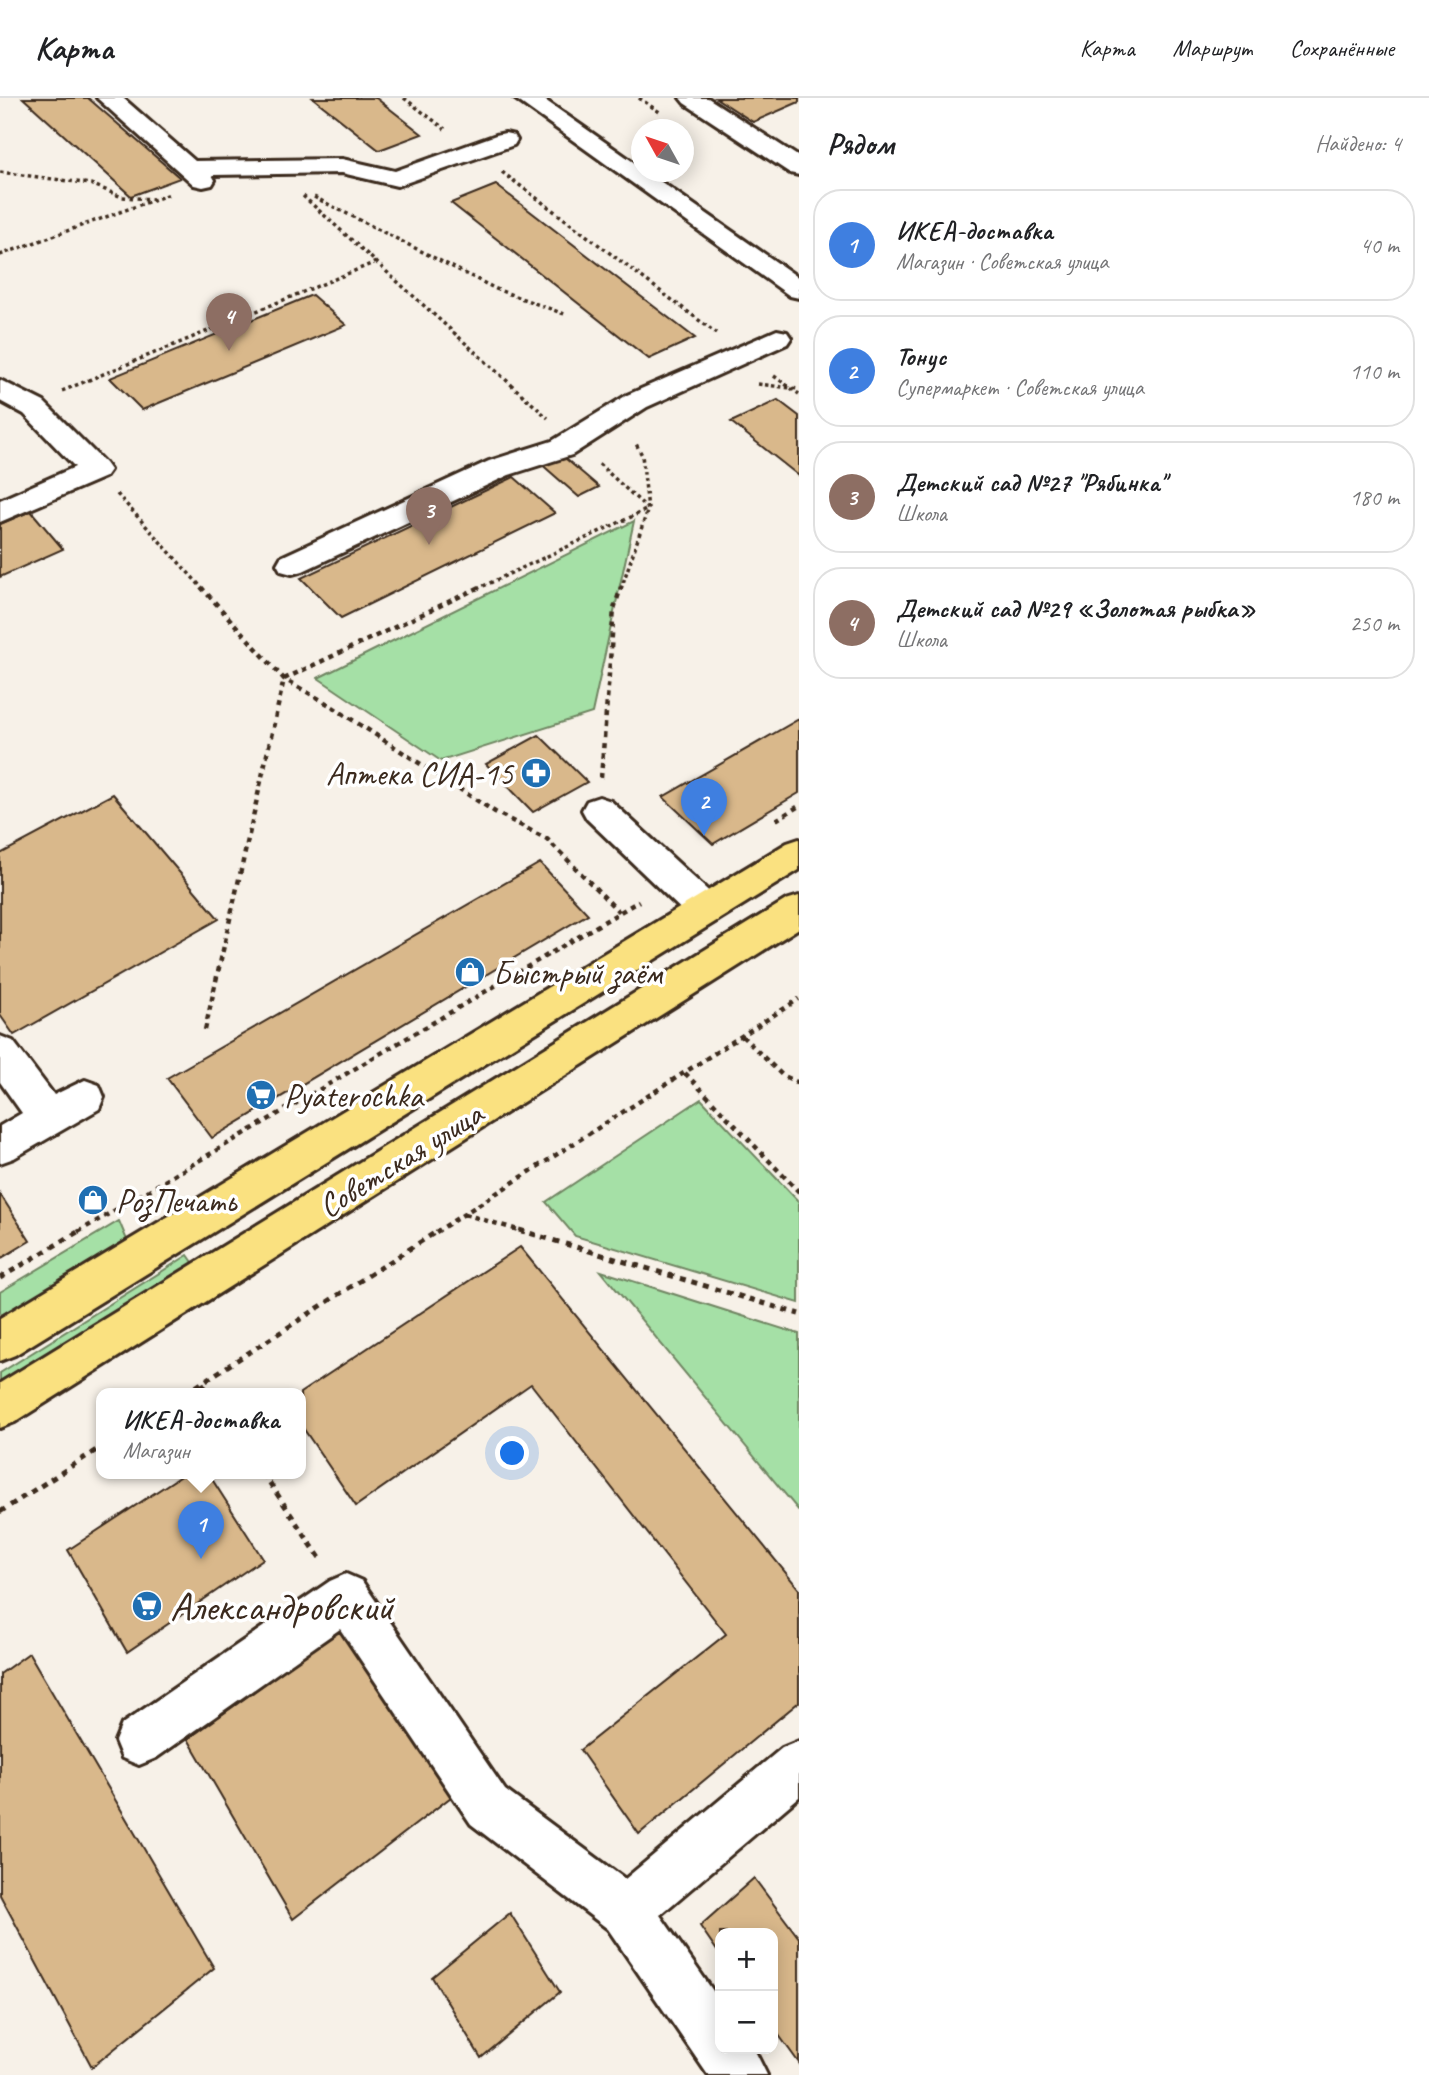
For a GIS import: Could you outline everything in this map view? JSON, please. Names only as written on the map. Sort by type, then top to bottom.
[{"type":"main road","name":"Советская улица","points":[[0,1341],[799,853]]},
{"type":"main road","name":"Советская улица","points":[[0,1408],[799,910]]},
{"type":"street","points":[[109,98],[196,174],[341,166],[397,179],[505,139]]},
{"type":"street","points":[[526,98],[799,290]]},
{"type":"street","points":[[692,98],[799,168]]},
{"type":"street","points":[[292,564],[499,468],[562,448],[637,401],[777,338]]},
{"type":"street","points":[[0,389],[34,408],[95,470],[0,512]]},
{"type":"street","points":[[599,810],[705,910]]},
{"type":"street","points":[[0,1052],[48,1118]]},
{"type":"street","points":[[0,1146],[86,1097]]},
{"type":"street","points":[[139,1741],[346,1597],[488,1807],[626,1911],[715,2038]]},
{"type":"street","points":[[626,1911],[799,1765]]},
{"type":"street","points":[[726,2054],[740,2075]]},
{"type":"path","points":[[404,98],[790,388],[799,392]]},
{"type":"path","points":[[0,172],[91,184],[122,197],[157,199]]},
{"type":"path","points":[[0,255],[157,199],[196,174]]},
{"type":"path","points":[[567,315],[496,289],[304,195],[648,509]]},
{"type":"path","points":[[34,408],[57,393],[106,372],[376,262]]},
{"type":"path","points":[[599,810],[614,609],[648,509],[642,455],[626,428],[637,401]]},
{"type":"path","points":[[95,470],[284,679],[328,704],[495,812],[547,839],[619,912]]},
{"type":"path","points":[[284,679],[648,509]]},
{"type":"path","points":[[205,1030],[284,679]]},
{"type":"path","points":[[765,827],[799,806]]},
{"type":"path","points":[[0,1278],[673,881]]},
{"type":"path","points":[[193,1388],[799,999]]},
{"type":"path","points":[[742,1036],[782,1075],[799,1083]]},
{"type":"path","points":[[685,1073],[799,1192]]},
{"type":"path","points":[[464,1214],[799,1314]]},
{"type":"path","points":[[202,1382],[205,1388]]},
{"type":"path","points":[[0,1512],[96,1450]]},
{"type":"path","points":[[267,1479],[346,1597]]},
{"type":"green space","points":[[634,521],[592,713],[441,761],[318,678]]},
{"type":"green space","points":[[701,1099],[799,1202],[799,1303],[575,1236],[546,1202]]},
{"type":"green space","points":[[119,1221],[127,1240],[0,1317],[0,1292]]},
{"type":"green space","points":[[188,1255],[197,1268],[0,1392],[0,1373]]},
{"type":"green space","points":[[601,1271],[799,1334],[799,1511]]},
{"type":"building","points":[[23,98],[88,98],[180,178],[131,196]]},
{"type":"building","points":[[313,98],[376,98],[422,134],[379,150]]},
{"type":"building","points":[[716,98],[799,98],[799,102],[753,122]]},
{"type":"building","points":[[496,185],[695,338],[649,359],[451,203]]},
{"type":"building","points":[[312,295],[346,325],[142,410],[110,378]]},
{"type":"building","points":[[778,400],[799,416],[799,476],[731,422]]},
{"type":"building","points":[[559,453],[599,487],[579,497],[539,462]]},
{"type":"building","points":[[514,477],[555,513],[341,618],[301,578]]},
{"type":"building","points":[[31,511],[63,549],[0,577],[0,524]]},
{"type":"building","points":[[799,719],[799,793],[713,844],[663,797]]},
{"type":"building","name":"Аптека СИА-15","points":[[539,735],[587,782],[533,812],[486,764]]},
{"type":"building","points":[[113,794],[219,919],[14,1035],[0,1015],[0,854]]},
{"type":"building","points":[[540,863],[588,914],[212,1138],[167,1078]]},
{"type":"building","points":[[0,1194],[30,1241],[0,1259]]},
{"type":"building","points":[[520,1247],[799,1589],[799,1702],[639,1834],[580,1750],[726,1634],[531,1384],[356,1506],[306,1432],[306,1389]]},
{"type":"building","name":"Александровский","points":[[176,1479],[212,1479],[263,1559],[127,1652],[68,1550]]},
{"type":"building","points":[[341,1629],[451,1797],[293,1919],[188,1739]]},
{"type":"building","points":[[29,1653],[214,1968],[92,2067],[0,1895],[0,1674]]},
{"type":"building","points":[[754,1878],[799,1938],[799,2063],[778,2034],[778,1928],[715,1928],[715,1948],[700,1926]]},
{"type":"building","points":[[510,1913],[560,1992],[481,2058],[432,1977]]},
{"type":"place","name":"Детский сад №29 «Золотая рыбка»","points":[[229,351]]},
{"type":"place","name":"Детский сад №27 \"Рябинка\"","points":[[429,545]]},
{"type":"place","name":"Аптека СИА-15","points":[[536,773]]},
{"type":"place","name":"Тонус","points":[[704,836]]},
{"type":"place","name":"Быстрый заём","points":[[470,972]]},
{"type":"place","name":"Pyaterochka","points":[[261,1095]]},
{"type":"place","name":"РозПечать","points":[[93,1200]]},
{"type":"place","name":"ИКЕА-доставка","points":[[201,1559]]},
{"type":"place","name":"Александровский","points":[[147,1606]]}]
